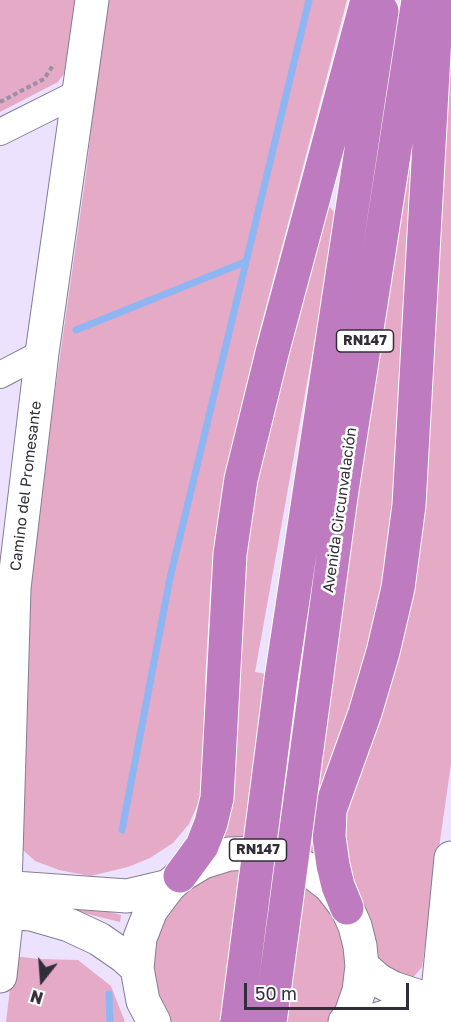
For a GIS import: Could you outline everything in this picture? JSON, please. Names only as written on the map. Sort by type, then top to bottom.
[{"type":"highway","points":[[174,881],[202,846],[217,798],[230,554],[241,479],[272,353],[367,0]]},
{"type":"highway","name":"Avenida Circunvalación","points":[[237,1022],[281,679],[384,0]]},
{"type":"highway","name":"Avenida Circunvalación","points":[[270,1022],[341,497],[418,0]]},
{"type":"highway","points":[[347,908],[338,886],[328,837],[330,810],[383,652],[398,588],[409,505],[437,0]]},
{"type":"street","name":"Camino del Promesante","points":[[0,976],[7,592],[92,0]]},
{"type":"street","points":[[0,132],[80,92]]},
{"type":"street","points":[[0,375],[42,353]]},
{"type":"street","points":[[3,900],[127,896],[174,881],[203,862],[229,854],[257,853],[284,858],[308,869],[330,886],[347,908],[358,936],[362,966],[359,991],[351,1014],[345,1022]]},
{"type":"street","points":[[440,1010],[451,858]]},
{"type":"street","points":[[154,1022],[143,1001],[137,968],[140,938],[151,910],[174,881]]},
{"type":"street","points":[[3,900],[31,914],[85,932],[125,957],[137,968]]},
{"type":"street","points":[[362,966],[378,980],[440,1010]]},
{"type":"street","points":[[368,1022],[440,1010]]},
{"type":"path","points":[[0,102],[44,79]]},
{"type":"shaded area","points":[[0,0],[78,0],[70,65],[58,82],[0,112]]},
{"type":"shaded area","points":[[106,0],[347,0],[259,333],[224,480],[211,578],[205,681],[205,760],[200,799],[189,824],[173,843],[150,858],[128,867],[90,876],[59,870],[35,861],[23,850],[24,609],[86,174]]},
{"type":"shaded area","points":[[451,0],[451,764],[422,967],[411,980],[378,969],[344,862],[335,818],[390,648]]},
{"type":"shaded area","points":[[413,110],[424,123],[398,503],[326,872],[221,843],[244,497],[321,196],[337,216],[255,672],[330,685]]},
{"type":"shaded area","points":[[269,865],[325,898],[342,928],[349,962],[343,996],[328,1022],[169,1022],[157,1004],[150,943],[161,913],[207,872]]},
{"type":"shaded area","points":[[44,895],[121,915],[120,922],[43,903]]},
{"type":"shaded area","points":[[14,956],[78,960],[111,986],[125,1022],[6,1022]]},
{"type":"waterway","points":[[122,830],[170,578],[309,0]]},
{"type":"waterway","points":[[76,330],[245,262]]},
{"type":"waterway","points":[[109,994],[110,1022]]}]
